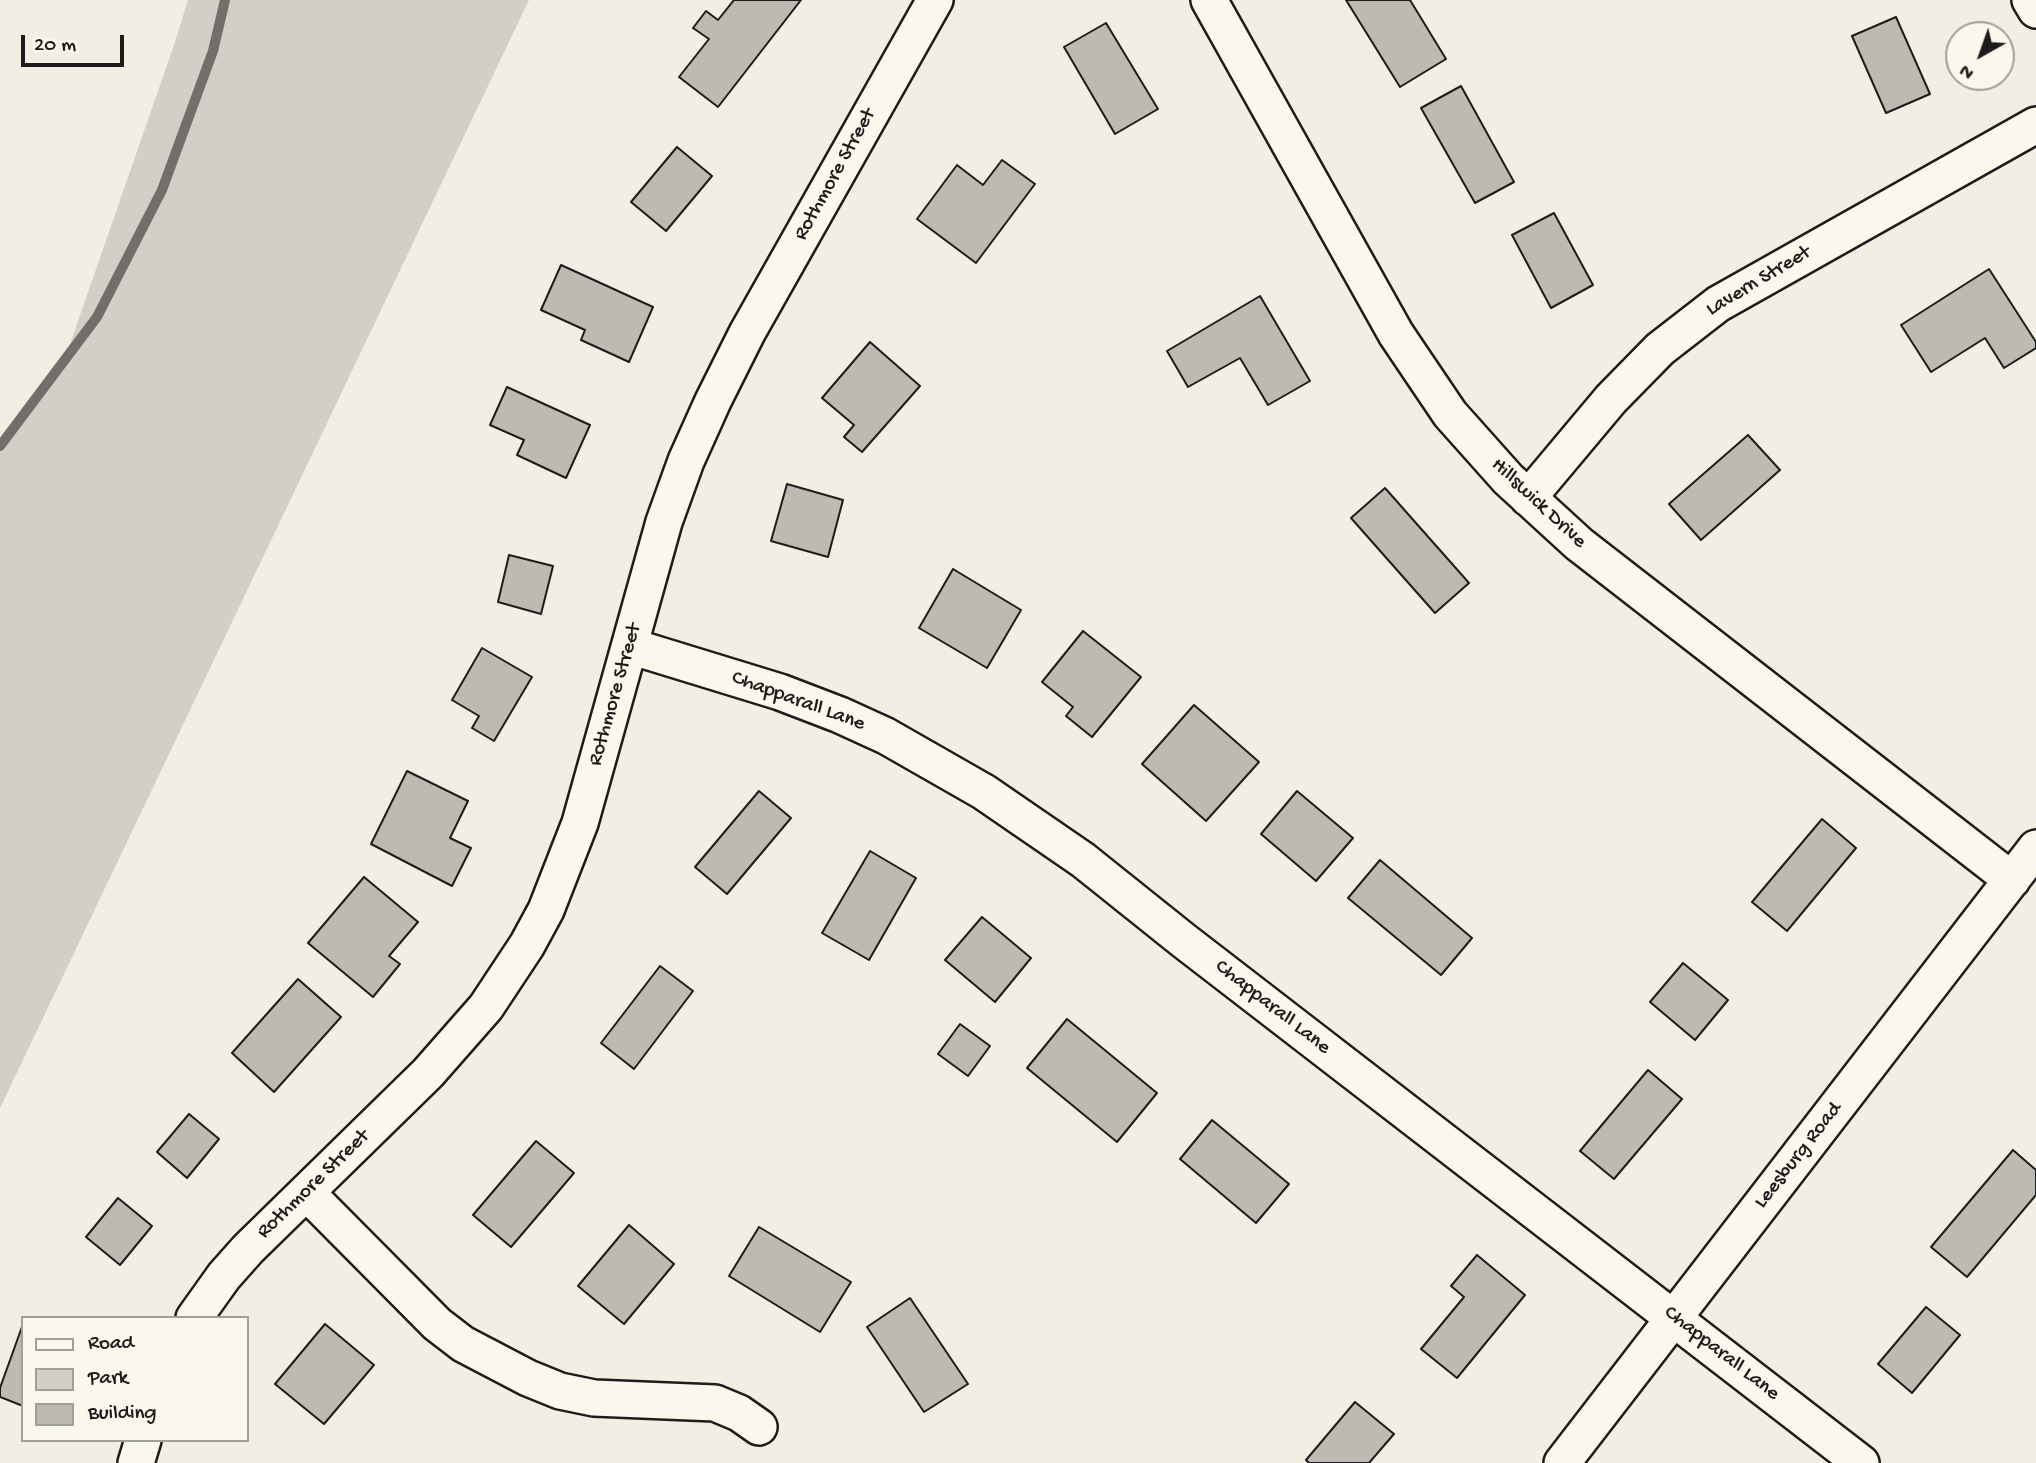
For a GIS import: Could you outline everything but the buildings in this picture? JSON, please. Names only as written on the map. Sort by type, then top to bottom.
[{"type":"street","name":"Rothmore Street","points":[[195,1316],[224,1276],[248,1249],[428,1073],[486,1007],[527,945],[546,910],[580,823],[664,522],[686,461],[747,333],[935,0]]},
{"type":"street","name":"Hillswick Drive","points":[[1209,0],[1396,334],[1450,414],[1508,479],[1579,544],[2012,880]]},
{"type":"street","points":[[2030,0],[2036,10]]},
{"type":"street","name":"Lavern Street","points":[[1528,498],[1611,399],[1660,349],[1718,304],[2036,125]]},
{"type":"street","name":"Chapparall Lane","points":[[630,646],[780,692],[840,715],[886,736],[984,792],[1083,860],[1861,1463]]},
{"type":"street","name":"Leesburg Road","points":[[1562,1463],[2036,848]]},
{"type":"street","points":[[307,1193],[437,1324],[463,1344],[528,1378],[560,1391],[594,1398],[715,1404],[739,1413],[759,1427]]},
{"type":"street","points":[[136,1463],[142,1442]]},
{"type":"green space","points":[[188,0],[529,0],[0,1108],[0,438],[70,344]]},
{"type":"waterway","points":[[0,446],[97,317],[162,190],[213,51],[225,0]]}]
